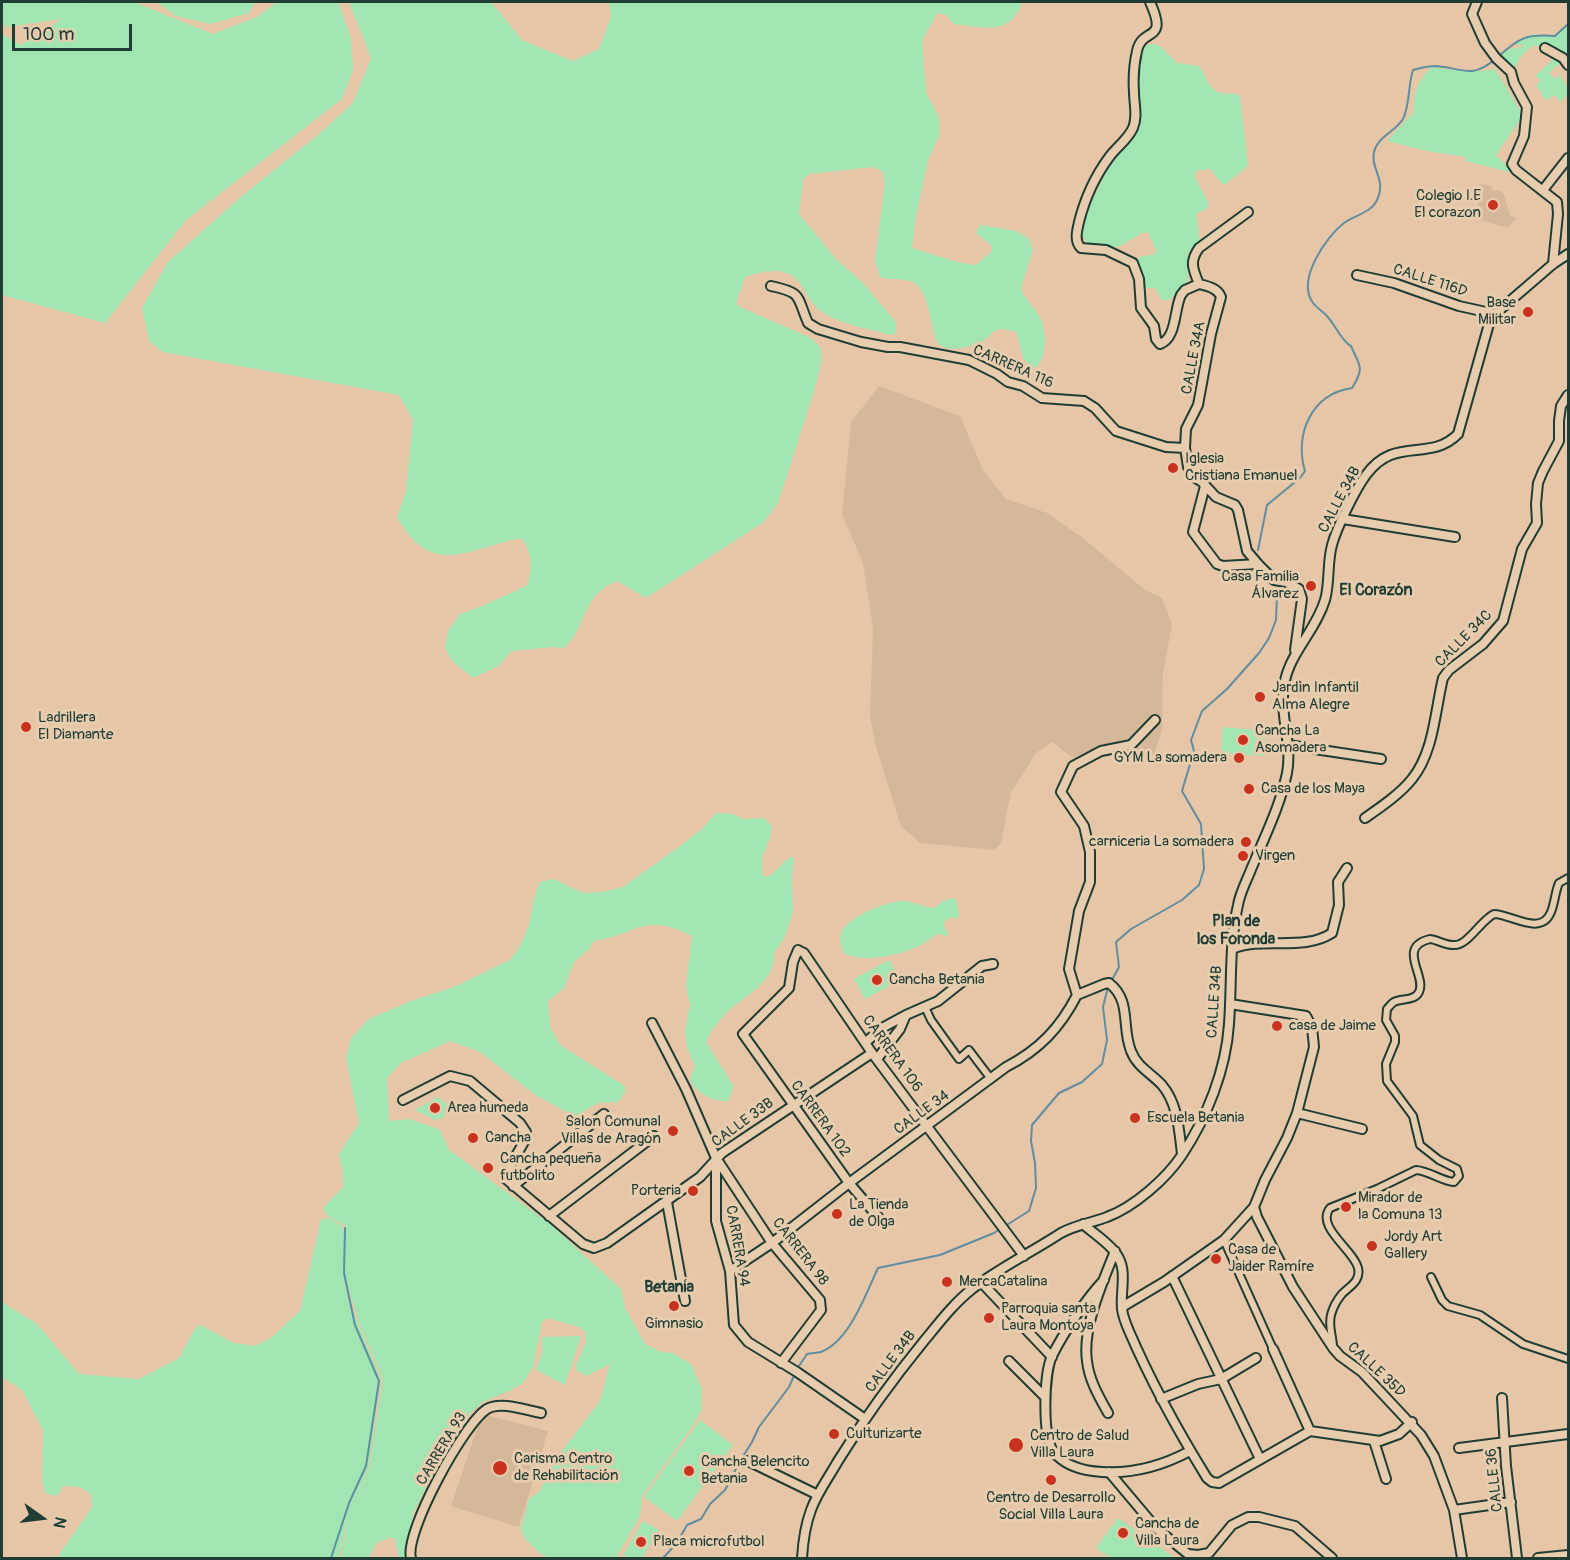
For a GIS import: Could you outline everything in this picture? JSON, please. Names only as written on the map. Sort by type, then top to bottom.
[{"type":"street","points":[[1150,2],[1157,19],[1157,28],[1154,34],[1141,42],[1137,50],[1134,79],[1134,123],[1126,139],[1111,155],[1093,182],[1084,203],[1077,241],[1081,248],[1107,250],[1133,263],[1139,279],[1141,308],[1154,326],[1156,339],[1160,344],[1166,341],[1171,332],[1181,295],[1185,290],[1199,284],[1191,265],[1194,255],[1199,248],[1248,212]]},
{"type":"street","points":[[1477,2],[1472,14],[1485,43],[1512,74],[1514,83],[1527,107],[1524,136],[1512,164],[1516,170],[1557,202],[1558,214],[1552,264]]},
{"type":"street","points":[[1545,48],[1563,58],[1569,65]]},
{"type":"street","points":[[1543,190],[1569,158]]},
{"type":"street","name":"CALLE 34B","points":[[802,1558],[807,1524],[818,1495],[898,1372],[957,1303],[981,1282],[1065,1230],[1120,1212],[1142,1198],[1182,1154],[1201,1122],[1216,1086],[1225,1050],[1229,1026],[1232,950],[1238,902],[1279,802],[1287,771],[1288,745],[1283,696],[1286,673],[1295,652],[1317,620],[1326,598],[1332,544],[1364,477],[1375,465],[1386,456],[1400,451],[1440,447],[1450,442],[1458,434],[1485,333],[1495,314],[1552,264],[1569,254]]},
{"type":"street","name":"CALLE 116D","points":[[1357,275],[1394,283],[1459,306],[1495,314]]},
{"type":"street","name":"CALLE 34A","points":[[1199,284],[1212,288],[1221,297],[1211,334],[1198,405],[1186,429],[1185,448],[1188,467],[1191,475],[1216,496],[1234,505],[1238,510],[1247,551],[1258,564]]},
{"type":"street","name":"CARRERA 116","points":[[771,286],[791,291],[801,300],[808,323],[818,329],[861,342],[969,360],[1008,382],[1023,386],[1042,398],[1084,401],[1095,408],[1116,431],[1166,447],[1185,448]]},
{"type":"street","name":"CALLE 34C","points":[[1365,818],[1411,781],[1425,758],[1432,736],[1443,678],[1449,670],[1483,644],[1503,621],[1522,549],[1537,523],[1538,483],[1559,441],[1561,406],[1569,395]]},
{"type":"street","points":[[1205,486],[1193,532],[1217,564],[1223,566],[1258,564],[1274,580],[1286,582],[1299,589],[1302,599],[1295,652]]},
{"type":"street","points":[[1343,519],[1455,537]]},
{"type":"street","points":[[1155,720],[1131,745],[1101,751],[1073,766],[1061,792],[1084,826],[1090,852],[1090,882],[1079,911],[1069,969],[1077,995],[1110,983],[1119,991],[1123,1000],[1130,1050],[1135,1061],[1160,1083],[1172,1098],[1182,1154]]},
{"type":"street","points":[[1288,745],[1381,759]]},
{"type":"street","points":[[1232,950],[1244,944],[1321,940],[1332,933],[1339,905],[1338,882],[1347,868]]},
{"type":"street","points":[[1334,1348],[1329,1326],[1331,1314],[1335,1304],[1356,1282],[1359,1275],[1355,1260],[1332,1232],[1326,1216],[1327,1211],[1416,1170],[1433,1174],[1449,1182],[1454,1182],[1459,1176],[1457,1169],[1439,1160],[1420,1145],[1413,1116],[1387,1081],[1386,1064],[1395,1042],[1395,1036],[1386,1020],[1387,1009],[1393,1003],[1416,996],[1419,992],[1420,981],[1413,958],[1415,950],[1419,944],[1430,939],[1455,946],[1461,945],[1485,919],[1494,914],[1535,924],[1542,922],[1550,915],[1559,883],[1569,878]]},
{"type":"street","name":"CARRERA 102","points":[[804,953],[801,950],[795,953],[789,988],[743,1034],[849,1183],[878,1217]]},
{"type":"street","name":"CARRERA 106","points":[[804,953],[874,1056],[1024,1256]]},
{"type":"street","points":[[866,1042],[882,1028],[946,996],[982,966],[993,964]]},
{"type":"street","name":"CALLE 34","points":[[730,1271],[772,1243],[1006,1067],[1027,1056],[1066,1017],[1077,995]]},
{"type":"street","points":[[1122,1307],[1224,1240],[1254,1207],[1297,1113],[1314,1047],[1312,1027],[1306,1016],[1230,1004]]},
{"type":"street","points":[[925,1007],[931,1020],[959,1059],[969,1050],[991,1079]]},
{"type":"street","points":[[874,1056],[900,1029],[906,1015]]},
{"type":"street","name":"CARRERA 94","points":[[652,1023],[686,1089],[716,1158],[716,1221],[730,1271],[734,1325],[748,1342],[866,1419]]},
{"type":"street","name":"CALLE 33B","points":[[549,1216],[584,1244],[594,1248],[607,1242],[667,1202],[700,1177],[716,1158],[792,1104],[874,1056]]},
{"type":"street","points":[[403,1100],[450,1076],[470,1080],[526,1132],[525,1140],[505,1175],[513,1186],[549,1216],[654,1136]]},
{"type":"street","points":[[1297,1113],[1362,1129]]},
{"type":"street","points":[[513,1186],[604,1114]]},
{"type":"street","name":"CARRERA 98","points":[[716,1158],[772,1243],[820,1300],[821,1310],[785,1365]]},
{"type":"street","points":[[667,1202],[685,1301]]},
{"type":"street","name":"CALLE 35D","points":[[1254,1207],[1293,1287],[1334,1348],[1340,1356],[1362,1372],[1412,1422],[1434,1456],[1454,1510],[1462,1558]]},
{"type":"street","points":[[1083,1224],[1115,1251],[1123,1267],[1122,1307],[1129,1332],[1161,1399],[1190,1451],[1212,1482],[1220,1483],[1310,1431],[1374,1441],[1393,1438],[1412,1422]]},
{"type":"street","points":[[1224,1240],[1310,1431]]},
{"type":"street","points":[[1108,1413],[1090,1377],[1087,1360],[1088,1339],[1104,1280],[1115,1251]]},
{"type":"street","points":[[1172,1276],[1260,1459]]},
{"type":"street","points":[[1431,1277],[1442,1300],[1448,1306],[1480,1315],[1523,1344],[1569,1359]]},
{"type":"street","points":[[1104,1280],[1093,1292],[1052,1357],[1046,1379],[1045,1397],[1047,1433],[1052,1450],[1068,1462],[1086,1471],[1109,1472],[1143,1470],[1159,1466],[1190,1451]]},
{"type":"street","points":[[981,1282],[1052,1357]]},
{"type":"street","points":[[1161,1399],[1198,1384],[1221,1379],[1256,1358]]},
{"type":"street","points":[[1009,1360],[1045,1397]]},
{"type":"street","name":"CALLE 36","points":[[1502,1398],[1517,1558]]},
{"type":"street","name":"CARRERA 93","points":[[411,1558],[409,1551],[411,1541],[420,1515],[460,1441],[477,1416],[489,1408],[500,1406],[541,1413]]},
{"type":"street","points":[[1459,1448],[1569,1434]]},
{"type":"street","points":[[1374,1441],[1386,1479]]},
{"type":"street","points":[[748,1461],[818,1495]]},
{"type":"street","points":[[1109,1472],[1157,1529],[1188,1554],[1198,1556],[1209,1553],[1232,1525],[1248,1517],[1259,1517],[1295,1526],[1332,1558]]},
{"type":"street","points":[[1454,1510],[1511,1502]]},
{"type":"street","points":[[1538,1558],[1569,1556]]},
{"type":"shaded area","name":"Colegio I.E El corazon","points":[[1481,184],[1491,186],[1492,190],[1501,191],[1504,194],[1510,216],[1516,218],[1508,228],[1476,219]]},
{"type":"shaded area","points":[[879,386],[960,416],[983,470],[1006,499],[1047,513],[1083,538],[1145,590],[1162,598],[1172,624],[1163,674],[1162,730],[1154,755],[1141,762],[1122,748],[1073,758],[1052,742],[1037,752],[1011,792],[1001,843],[994,850],[920,843],[901,826],[876,747],[870,717],[873,628],[863,563],[842,515],[851,422]]},
{"type":"shaded area","name":"Carisma Centro de Rehabilitación","points":[[482,1414],[548,1431],[519,1527],[451,1506]]},
{"type":"green space","points":[[2,2],[88,2],[87,4],[91,2],[134,2],[213,34],[257,17],[277,2],[338,2],[351,38],[353,70],[342,99],[186,220],[105,323],[2,295],[2,34],[21,45],[62,19],[7,27],[2,23]]},
{"type":"green space","points":[[157,2],[255,2],[249,13],[210,24],[176,16]]},
{"type":"green space","points":[[349,2],[491,2],[522,40],[573,61],[599,49],[611,16],[609,2],[1022,2],[1011,21],[995,27],[954,24],[946,15],[937,13],[922,41],[926,93],[939,117],[939,136],[928,160],[912,248],[957,262],[976,265],[992,251],[992,246],[976,233],[980,225],[1016,231],[1029,239],[1033,249],[1021,289],[1042,322],[1045,340],[1042,359],[1035,368],[1026,362],[1016,332],[1004,329],[994,331],[983,341],[972,345],[953,349],[943,347],[935,336],[926,299],[916,284],[880,277],[875,261],[885,183],[883,172],[873,167],[809,174],[803,179],[799,214],[836,259],[863,283],[896,322],[896,333],[891,335],[831,317],[815,306],[798,281],[786,273],[773,271],[745,277],[736,303],[740,307],[811,338],[820,347],[822,357],[816,385],[778,503],[764,522],[646,598],[617,581],[605,587],[590,603],[572,639],[564,648],[512,651],[498,666],[473,678],[452,661],[445,648],[448,631],[460,614],[528,585],[530,555],[521,538],[453,555],[438,554],[424,548],[410,536],[397,517],[406,491],[413,420],[399,395],[163,352],[149,341],[142,308],[168,262],[243,195],[319,134],[353,103],[371,58]]},
{"type":"green space","points":[[1568,26],[1568,61],[1562,61],[1549,73],[1555,79],[1560,75],[1568,90],[1561,102],[1554,95],[1547,100],[1541,95],[1536,85],[1541,80],[1535,76],[1554,59],[1549,51],[1534,45],[1522,55],[1511,72],[1496,58],[1506,50],[1526,46],[1513,44],[1532,34],[1555,36]]},
{"type":"green space","points":[[1146,45],[1160,46],[1177,63],[1199,66],[1213,89],[1240,96],[1248,166],[1226,184],[1222,184],[1210,169],[1196,171],[1195,177],[1208,202],[1208,208],[1196,214],[1200,241],[1188,253],[1188,280],[1170,300],[1162,300],[1155,288],[1145,288],[1139,257],[1155,254],[1156,250],[1148,233],[1144,232],[1118,247],[1087,244],[1082,235],[1088,210],[1107,170],[1140,128],[1138,78],[1141,56]]},
{"type":"green space","points":[[1432,67],[1471,71],[1495,69],[1523,115],[1496,155],[1514,173],[1465,161],[1466,157],[1427,151],[1387,141],[1413,113],[1417,88],[1423,76]]},
{"type":"green space","name":"Cancha La Asomadera","points":[[1223,727],[1265,731],[1264,756],[1221,753]]},
{"type":"green space","points":[[716,813],[733,814],[743,819],[764,818],[772,826],[762,857],[762,873],[765,877],[771,875],[790,857],[794,858],[793,912],[784,939],[774,953],[769,974],[763,983],[728,1011],[712,1030],[706,1042],[733,1085],[728,1101],[705,1096],[690,1079],[695,1067],[687,1047],[685,1032],[690,1005],[686,986],[692,936],[676,929],[652,925],[594,941],[589,949],[574,962],[564,988],[548,1001],[550,1027],[560,1045],[625,1086],[625,1093],[618,1102],[598,1103],[577,1115],[570,1114],[534,1094],[480,1052],[450,1041],[401,1063],[387,1078],[389,1121],[411,1119],[440,1130],[449,1150],[550,1224],[621,1289],[625,1308],[645,1344],[661,1352],[673,1353],[691,1364],[702,1389],[701,1411],[642,1496],[640,1516],[617,1556],[618,1558],[551,1558],[541,1554],[524,1538],[521,1528],[529,1499],[540,1491],[556,1459],[600,1401],[610,1364],[587,1376],[577,1371],[576,1365],[586,1342],[585,1331],[548,1318],[542,1322],[533,1367],[523,1383],[483,1402],[469,1414],[436,1468],[413,1513],[408,1555],[410,1558],[399,1558],[395,1540],[391,1537],[377,1543],[368,1558],[341,1558],[349,1514],[339,1558],[57,1558],[92,1507],[91,1494],[80,1487],[63,1486],[59,1494],[55,1496],[45,1493],[42,1480],[43,1430],[22,1390],[2,1377],[2,1302],[37,1324],[79,1374],[139,1379],[179,1358],[196,1327],[201,1325],[234,1343],[255,1346],[271,1338],[300,1311],[321,1219],[329,1218],[342,1226],[346,1235],[346,1226],[328,1216],[323,1208],[343,1187],[339,1154],[359,1123],[346,1058],[351,1038],[369,1019],[411,1001],[454,987],[510,960],[519,948],[529,925],[534,898],[540,882],[554,879],[583,893],[602,892],[623,887],[702,829]],"holes":[[[345,1275],[358,1319],[383,1379],[370,1466],[350,1514],[369,1466],[381,1379],[354,1313]]]},
{"type":"green space","points":[[951,898],[956,900],[959,916],[956,919],[952,917],[945,921],[944,927],[948,934],[946,936],[938,934],[905,952],[883,957],[861,958],[844,953],[841,934],[844,928],[858,916],[886,904],[902,901],[934,908]]},
{"type":"green space","name":"Cancha Betania","points":[[889,960],[900,980],[865,999],[854,979]]},
{"type":"green space","name":"Area humeda","points":[[438,1097],[454,1110],[453,1113],[445,1113],[444,1117],[436,1120],[415,1110]]},
{"type":"green space","points":[[581,1336],[565,1385],[536,1370],[542,1353],[542,1337]]},
{"type":"green space","name":"Cancha Belencito Betania","points":[[700,1420],[733,1445],[677,1521],[644,1497]]},
{"type":"green space","name":"Cancha de Villa Laura","points":[[1118,1518],[1175,1558],[1111,1558],[1096,1548]]},
{"type":"green space","name":"Placa microfutbol","points":[[643,1521],[659,1530],[642,1558],[630,1558],[623,1555]]},
{"type":"waterway","points":[[1499,56],[1524,38],[1555,36],[1568,24]]},
{"type":"waterway","points":[[1258,550],[1267,505],[1300,478],[1305,471],[1302,444],[1309,418],[1326,398],[1352,388],[1360,371],[1351,346],[1313,303],[1309,294],[1308,283],[1315,260],[1329,238],[1344,223],[1371,208],[1377,200],[1380,186],[1374,164],[1374,152],[1382,138],[1396,128],[1403,119],[1413,70],[1436,66],[1473,71],[1494,60]]},
{"type":"waterway","points":[[663,1558],[677,1543],[687,1525],[701,1519],[710,1504],[725,1490],[759,1427],[789,1387],[807,1354],[821,1352],[831,1346],[849,1327],[878,1268],[940,1255],[994,1233],[1029,1211],[1036,1188],[1031,1141],[1032,1125],[1059,1093],[1082,1082],[1102,1064],[1107,1040],[1103,1007],[1108,987],[1119,967],[1116,942],[1131,929],[1182,900],[1199,885],[1204,869],[1201,824],[1182,791],[1194,751],[1191,740],[1202,711],[1227,689],[1259,653],[1269,638],[1276,620],[1277,595],[1275,592]]},
{"type":"waterway","points":[[331,1558],[349,1503],[366,1466],[379,1381],[355,1325],[344,1273],[345,1228]]},
{"type":"place","name":"Colegio I.E El corazon","points":[[1493,205]]},
{"type":"place","name":"Base Militar","points":[[1528,312]]},
{"type":"place","name":"Iglesia Cristiana Emanuel","points":[[1173,468]]},
{"type":"place","name":"Casa Familia Álvarez","points":[[1311,586]]},
{"type":"place","name":"Jardìn Infantil Alma Alegre","points":[[1260,697]]},
{"type":"place","name":"Ladrillera El Diamante","points":[[26,727]]},
{"type":"place","name":"Cancha La Asomadera","points":[[1243,740]]},
{"type":"place","name":"GYM La somadera","points":[[1239,758]]},
{"type":"place","name":"Casa de los Maya","points":[[1249,789]]},
{"type":"place","name":"carniceria La somadera","points":[[1246,842]]},
{"type":"place","name":"Virgen","points":[[1243,856]]},
{"type":"place","name":"Cancha Betania","points":[[877,980]]},
{"type":"place","name":"casa de Jaime","points":[[1277,1026]]},
{"type":"place","name":"Area humeda","points":[[435,1108]]},
{"type":"place","name":"Escuela Betania","points":[[1135,1118]]},
{"type":"place","name":"Salon Comunal Villas de Aragón","points":[[673,1131]]},
{"type":"place","name":"Cancha","points":[[473,1138]]},
{"type":"place","name":"Cancha pequeña futbolito","points":[[488,1168]]},
{"type":"place","name":"Porteria","points":[[693,1191]]},
{"type":"place","name":"Mirador de la Comuna 13","points":[[1346,1207]]},
{"type":"place","name":"La Tienda de Olga","points":[[837,1214]]},
{"type":"place","name":"Jordy Art Gallery","points":[[1372,1246]]},
{"type":"place","name":"Casa de Jaider Ramíre","points":[[1216,1259]]},
{"type":"place","name":"MercaCatalina","points":[[947,1282]]},
{"type":"place","name":"Gimnasio","points":[[674,1306]]},
{"type":"place","name":"Parroquia santa Laura Montoya","points":[[989,1318]]},
{"type":"place","name":"Culturizarte","points":[[834,1434]]},
{"type":"place","name":"Centro de Salud Villa Laura","points":[[1016,1445]]},
{"type":"place","name":"Carisma Centro de Rehabilitación","points":[[500,1468]]},
{"type":"place","name":"Cancha Belencito Betania","points":[[689,1471]]},
{"type":"place","name":"Centro de Desarrollo Social Villa Laura","points":[[1051,1480]]},
{"type":"place","name":"Cancha de Villa Laura","points":[[1123,1533]]},
{"type":"place","name":"Placa microfutbol","points":[[641,1542]]},
{"type":"district","name":"El Corazón","points":[[1376,591]]},
{"type":"district","name":"Plan de los Foronda","points":[[1236,931]]},
{"type":"district","name":"Betania","points":[[669,1288]]}]
